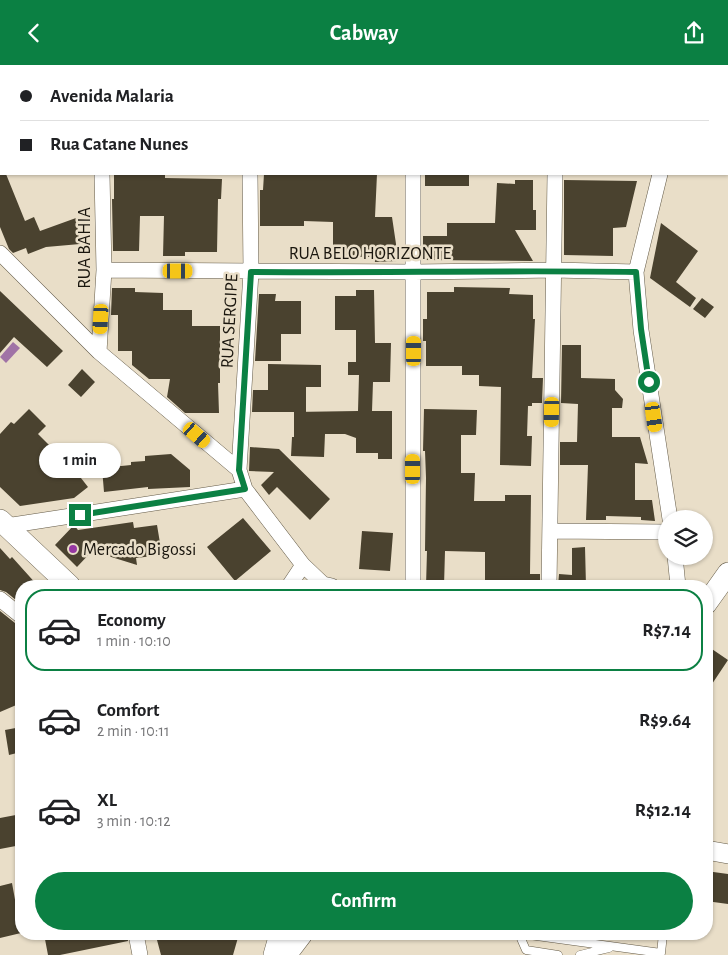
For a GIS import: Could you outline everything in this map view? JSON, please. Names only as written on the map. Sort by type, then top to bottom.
[{"type":"main road","points":[[3,523],[64,580]]},
{"type":"main road","points":[[713,594],[728,573]]},
{"type":"main road","points":[[274,955],[278,940]]},
{"type":"main road","points":[[286,955],[297,940]]},
{"type":"street","name":"RUA BAHIA","points":[[99,352],[104,270],[102,175]]},
{"type":"street","name":"RUA SERGIPE","points":[[239,470],[251,272],[250,175]]},
{"type":"street","points":[[413,175],[413,580]]},
{"type":"street","points":[[549,580],[555,175]]},
{"type":"street","points":[[660,175],[636,272],[641,329],[669,510]]},
{"type":"street","points":[[0,253],[99,352],[239,470],[245,489],[303,565],[320,580]]},
{"type":"street","name":"RUA BELO HORIZONTE","points":[[104,270],[251,272],[554,270],[636,272]]},
{"type":"street","points":[[3,523],[245,489]]},
{"type":"street","points":[[550,531],[658,532]]},
{"type":"street","points":[[293,580],[303,565]]},
{"type":"street","points":[[676,565],[677,580]]},
{"type":"street","points":[[0,599],[15,611]]},
{"type":"street","points":[[713,839],[728,841]]},
{"type":"street","points":[[713,852],[728,854]]},
{"type":"street","points":[[137,940],[140,955]]},
{"type":"lane","points":[[522,940],[526,950],[558,955]]},
{"type":"lane","points":[[563,940],[661,953],[662,940]]},
{"type":"lane","points":[[580,955],[614,947]]},
{"type":"shaded area","points":[[13,342],[20,348],[6,363],[0,357]]},
{"type":"building","points":[[0,175],[6,175],[25,221],[34,217],[40,231],[76,218],[80,244],[46,247],[28,254],[26,248],[13,253],[9,249],[0,227]]},
{"type":"building","points":[[114,175],[165,175],[165,178],[222,179],[221,199],[218,199],[217,252],[185,252],[185,256],[163,256],[164,216],[140,216],[139,251],[113,251],[112,199],[114,199]]},
{"type":"building","points":[[264,175],[377,175],[375,217],[392,217],[397,261],[375,262],[374,257],[333,257],[333,222],[304,221],[304,226],[260,226],[260,190],[263,190]]},
{"type":"building","points":[[425,175],[469,175],[469,186],[425,186]]},
{"type":"building","points":[[515,180],[533,180],[533,210],[536,210],[536,230],[515,230],[533,261],[423,260],[423,236],[447,236],[447,223],[495,223],[497,183],[515,184]]},
{"type":"building","points":[[564,180],[637,181],[626,227],[613,228],[613,256],[564,255]]},
{"type":"building","points":[[661,223],[698,251],[676,282],[696,298],[690,307],[650,278]]},
{"type":"building","points":[[454,287],[510,288],[509,294],[533,295],[533,319],[535,319],[532,378],[543,378],[542,403],[532,403],[532,406],[528,406],[527,436],[532,436],[531,466],[500,465],[501,387],[479,386],[479,375],[462,375],[462,366],[426,366],[426,341],[423,341],[423,319],[427,319],[427,292],[454,292]]},
{"type":"building","points":[[112,288],[135,288],[135,292],[163,293],[163,310],[192,310],[192,326],[220,326],[219,413],[185,413],[167,397],[170,379],[149,379],[132,365],[132,351],[118,351],[118,315],[111,315]]},
{"type":"building","points":[[356,290],[374,290],[375,343],[391,343],[390,382],[373,382],[372,411],[392,411],[392,459],[378,459],[378,453],[356,453],[356,438],[345,434],[325,434],[324,457],[291,456],[292,437],[294,437],[294,412],[358,411],[359,375],[348,375],[348,362],[356,362],[356,330],[335,330],[335,296],[356,296]]},
{"type":"building","points":[[0,291],[63,351],[47,367],[14,337],[0,353]]},
{"type":"building","points":[[259,294],[276,294],[275,301],[301,301],[301,334],[281,334],[281,361],[255,361]]},
{"type":"building","points":[[702,298],[714,307],[705,318],[693,309]]},
{"type":"building","points":[[562,345],[581,345],[581,378],[615,379],[615,390],[623,399],[622,408],[612,408],[612,437],[640,437],[648,464],[635,463],[635,500],[652,500],[655,521],[641,520],[641,517],[606,516],[606,520],[586,520],[588,465],[560,465],[560,442],[577,442],[578,404],[561,403]]},
{"type":"building","points":[[268,364],[321,365],[321,387],[306,387],[306,412],[252,412],[253,390],[268,390]]},
{"type":"building","points":[[82,369],[95,382],[81,397],[68,385]]},
{"type":"building","points":[[29,409],[46,426],[38,434],[61,457],[63,455],[88,487],[74,498],[20,506],[0,487],[0,434],[11,422],[14,424]]},
{"type":"building","points":[[424,409],[477,410],[476,435],[461,435],[461,473],[475,473],[474,501],[505,501],[505,495],[531,495],[530,574],[540,574],[540,580],[485,580],[485,552],[445,551],[444,580],[426,580],[426,478],[425,451],[423,451]]},
{"type":"building","points":[[250,447],[279,449],[330,499],[310,520],[277,487],[269,495],[261,485],[274,472],[249,471]]},
{"type":"building","points":[[171,454],[190,470],[190,487],[148,489],[148,487],[104,492],[102,468],[131,465],[131,462],[145,461],[145,456]]},
{"type":"building","points":[[243,518],[271,551],[234,580],[207,547]]},
{"type":"building","points":[[133,522],[134,528],[157,525],[162,555],[136,558],[137,565],[92,551],[77,567],[55,545],[74,525],[78,530]]},
{"type":"building","points":[[362,531],[393,533],[390,571],[359,569]]},
{"type":"building","points":[[585,547],[586,580],[572,580],[572,548]]},
{"type":"building","points":[[0,548],[10,559],[12,557],[33,580],[15,580],[15,599],[0,590]]},
{"type":"building","points":[[559,574],[572,575],[572,580],[558,580]]},
{"type":"building","points":[[0,611],[15,623],[15,706],[0,712]]},
{"type":"building","points":[[713,650],[728,660],[713,682]]},
{"type":"building","points":[[15,728],[15,754],[9,755],[5,730]]},
{"type":"building","points":[[15,815],[15,846],[0,849],[0,818]]},
{"type":"building","points":[[713,872],[728,874],[728,904],[713,902]]},
{"type":"building","points":[[12,883],[15,900],[15,934],[0,938],[0,886]]},
{"type":"building","points":[[45,940],[128,940],[60,955],[48,955]]},
{"type":"building","points":[[157,940],[237,940],[233,955],[161,955]]},
{"type":"place","name":"Mercado Bigossi","points":[[73,549]]},
{"type":"route","points":[[80,515],[245,489],[239,470],[251,272],[554,270],[636,272],[641,329],[649,382]]}]
